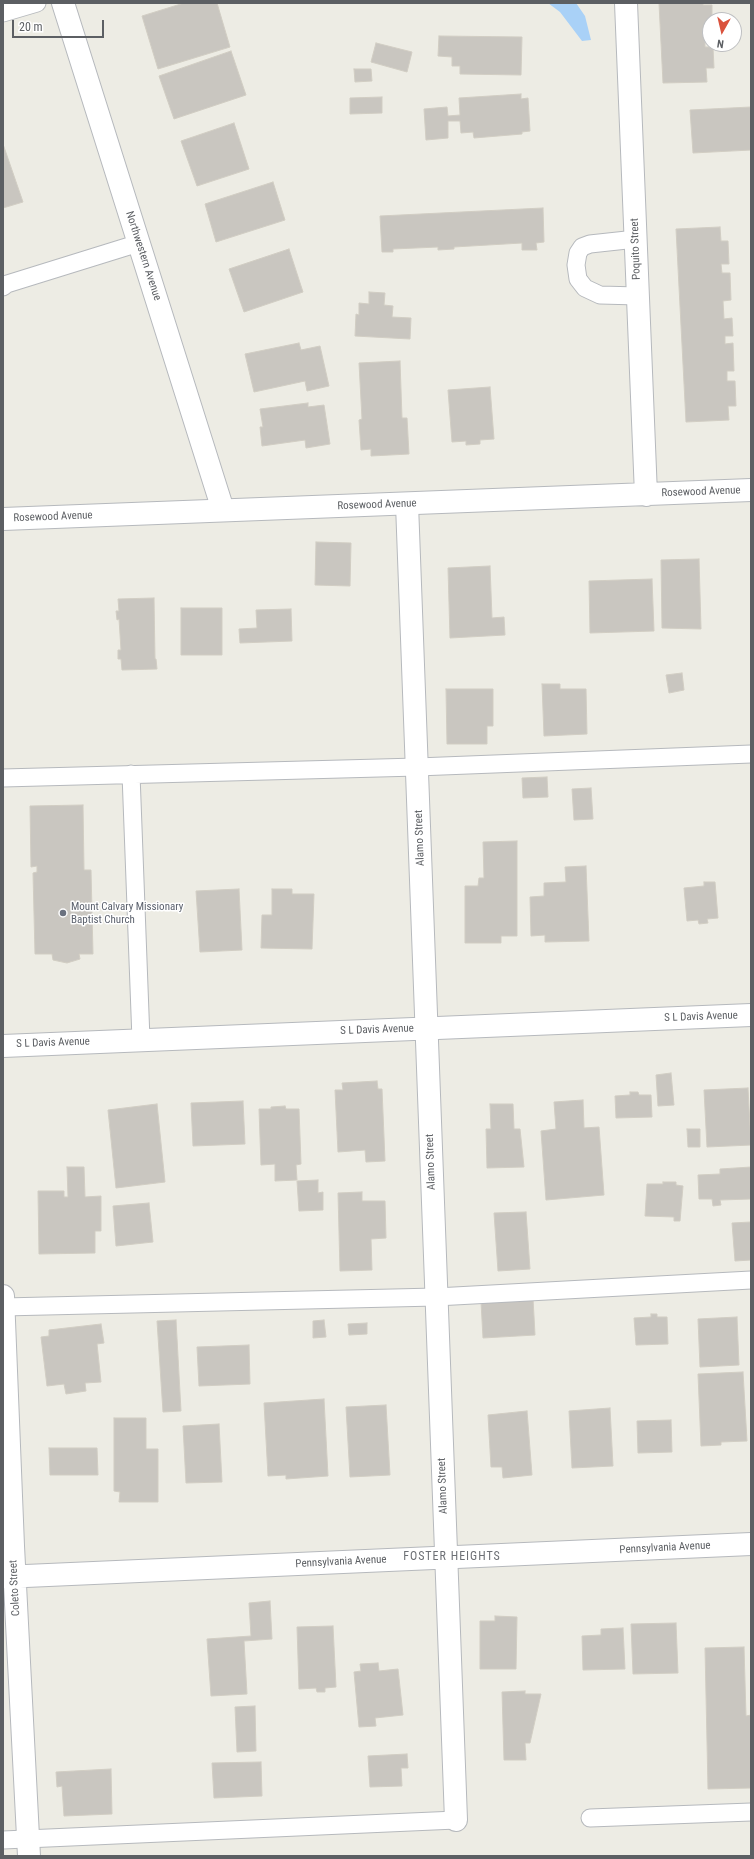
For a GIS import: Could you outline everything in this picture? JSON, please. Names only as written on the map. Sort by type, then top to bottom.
[{"type":"street","name":"Northwestern Avenue","points":[[63,3],[223,510]]},
{"type":"street","name":"Poquito Street","points":[[626,3],[646,494]]},
{"type":"street","name":"Rosewood Avenue","points":[[3,519],[751,490]]},
{"type":"street","name":"Alamo Street","points":[[407,504],[456,1820]]},
{"type":"street","name":"S L Davis Avenue","points":[[3,1046],[751,1015]]},
{"type":"street","name":"Coleto Street","points":[[3,1296],[9,1577],[28,1848]]},
{"type":"street","name":"Pennsylvania Avenue","points":[[9,1577],[751,1544]]},
{"type":"lane","points":[[3,13],[37,3]]},
{"type":"lane","points":[[636,239],[590,244],[582,247],[578,253],[576,264],[578,279],[585,288],[600,295],[638,296]]},
{"type":"lane","points":[[3,287],[7,284],[138,243]]},
{"type":"lane","points":[[3,778],[417,767],[751,754]]},
{"type":"lane","points":[[131,774],[141,1040]]},
{"type":"lane","points":[[3,1307],[436,1297],[751,1280]]},
{"type":"lane","points":[[590,1818],[751,1812]]},
{"type":"lane","points":[[3,1840],[28,1848],[456,1820]]},
{"type":"water","points":[[548,3],[576,3],[585,16],[591,40],[582,41],[560,12]]},
{"type":"building","points":[[184,3],[217,3],[230,47],[158,69],[142,16]]},
{"type":"building","points":[[659,3],[703,3],[703,5],[712,5],[712,12],[702,12],[702,52],[713,52],[714,68],[706,68],[707,82],[663,83]]},
{"type":"building","points":[[439,36],[522,37],[521,75],[460,74],[460,66],[452,66],[452,57],[438,56]]},
{"type":"building","points":[[376,43],[412,52],[407,72],[371,62]]},
{"type":"building","points":[[231,51],[246,95],[174,119],[159,76]]},
{"type":"building","points":[[354,69],[371,69],[372,81],[355,82]]},
{"type":"building","points":[[521,94],[521,99],[528,98],[530,131],[522,132],[522,134],[474,138],[473,132],[461,133],[460,121],[448,121],[448,138],[426,140],[424,109],[447,107],[448,116],[460,115],[459,98]]},
{"type":"building","points":[[382,97],[382,113],[350,114],[350,98]]},
{"type":"building","points":[[751,107],[751,150],[693,153],[690,110]]},
{"type":"building","points":[[234,123],[249,169],[197,186],[181,141]]},
{"type":"building","points":[[3,144],[23,202],[3,208]]},
{"type":"building","points":[[273,182],[285,220],[216,242],[205,204]]},
{"type":"building","points":[[543,208],[544,242],[536,243],[537,250],[522,250],[522,243],[454,247],[454,249],[438,250],[438,247],[393,249],[393,252],[382,252],[380,216]]},
{"type":"building","points":[[720,227],[721,241],[728,241],[729,264],[721,264],[722,273],[730,273],[731,300],[723,301],[724,319],[732,318],[733,336],[725,336],[725,344],[733,343],[734,371],[727,371],[727,381],[735,381],[736,406],[728,406],[729,420],[686,422],[676,229]]},
{"type":"building","points":[[289,249],[303,292],[244,312],[229,269]]},
{"type":"building","points":[[369,292],[385,293],[384,305],[393,306],[392,317],[411,318],[410,339],[355,336],[356,314],[359,315],[359,303],[369,304]]},
{"type":"building","points":[[299,343],[301,350],[320,346],[329,386],[307,391],[305,381],[254,392],[245,354]]},
{"type":"building","points":[[400,361],[402,418],[407,418],[409,454],[371,456],[371,449],[361,450],[359,420],[362,419],[359,363]]},
{"type":"building","points":[[490,387],[494,439],[480,440],[480,444],[466,445],[466,441],[452,442],[448,390]]},
{"type":"building","points":[[308,403],[308,407],[324,405],[330,444],[306,448],[305,440],[262,446],[260,427],[263,427],[260,409]]},
{"type":"building","points":[[316,542],[351,543],[350,586],[315,585]]},
{"type":"building","points":[[699,559],[701,629],[662,628],[661,560]]},
{"type":"building","points":[[490,566],[492,618],[504,617],[505,635],[450,638],[448,568]]},
{"type":"building","points":[[652,579],[654,631],[590,633],[589,581]]},
{"type":"building","points":[[154,598],[155,659],[157,669],[122,670],[121,659],[118,659],[118,650],[121,650],[119,619],[117,620],[116,611],[119,611],[118,599]]},
{"type":"building","points":[[181,608],[222,608],[222,655],[181,655]]},
{"type":"building","points":[[291,609],[292,641],[240,643],[239,629],[257,628],[256,610]]},
{"type":"building","points":[[682,673],[684,690],[669,693],[666,675]]},
{"type":"building","points":[[542,684],[560,684],[560,689],[586,689],[587,734],[544,736]]},
{"type":"building","points":[[446,689],[493,689],[493,726],[487,726],[487,744],[447,744]]},
{"type":"building","points":[[547,777],[548,797],[523,798],[522,778]]},
{"type":"building","points":[[591,788],[593,819],[574,820],[572,789]]},
{"type":"building","name":"Mount Calvary Missionary Baptist Church","points":[[83,805],[84,870],[91,870],[93,954],[79,954],[80,959],[67,963],[53,960],[52,954],[35,954],[33,873],[37,872],[37,866],[31,867],[30,806]]},
{"type":"building","points":[[517,841],[517,936],[501,936],[501,943],[465,943],[465,886],[478,886],[479,878],[484,878],[483,842]]},
{"type":"building","points":[[586,866],[589,941],[545,942],[545,935],[531,936],[530,897],[544,896],[544,883],[566,882],[565,867]]},
{"type":"building","points":[[704,882],[715,882],[718,918],[707,919],[708,923],[699,924],[698,920],[687,921],[684,888],[704,886]]},
{"type":"building","points":[[239,889],[242,950],[200,952],[196,891]]},
{"type":"building","points":[[272,889],[292,889],[292,894],[314,894],[312,949],[261,948],[262,915],[272,915]]},
{"type":"building","points":[[671,1073],[674,1105],[658,1106],[656,1075]]},
{"type":"building","points":[[377,1081],[378,1089],[382,1089],[385,1161],[366,1162],[365,1150],[338,1152],[335,1090],[343,1090],[342,1083]]},
{"type":"building","points":[[748,1088],[751,1145],[707,1147],[704,1090]]},
{"type":"building","points":[[630,1092],[638,1092],[639,1095],[651,1095],[652,1117],[616,1118],[615,1096],[630,1095]]},
{"type":"building","points":[[583,1100],[584,1128],[599,1127],[604,1195],[546,1200],[541,1131],[556,1129],[554,1102]]},
{"type":"building","points":[[243,1101],[245,1144],[193,1146],[191,1103]]},
{"type":"building","points":[[157,1104],[165,1182],[116,1188],[108,1110]]},
{"type":"building","points":[[490,1104],[513,1104],[514,1129],[520,1129],[524,1167],[487,1168],[486,1129],[491,1129]]},
{"type":"building","points":[[285,1106],[286,1109],[299,1109],[301,1164],[296,1165],[297,1180],[275,1181],[275,1164],[261,1165],[259,1109],[271,1109],[271,1107]]},
{"type":"building","points":[[687,1129],[700,1129],[700,1147],[688,1147]]},
{"type":"building","points":[[67,1167],[84,1167],[85,1197],[101,1196],[101,1231],[95,1231],[95,1253],[39,1254],[38,1191],[64,1191],[64,1197],[68,1197]]},
{"type":"building","points":[[751,1167],[751,1199],[720,1200],[721,1205],[713,1206],[712,1199],[699,1199],[698,1175],[720,1174],[720,1169]]},
{"type":"building","points":[[318,1180],[318,1193],[323,1192],[323,1210],[299,1211],[297,1181]]},
{"type":"building","points":[[663,1182],[676,1182],[676,1185],[683,1186],[680,1221],[674,1221],[674,1217],[645,1216],[647,1184],[663,1184]]},
{"type":"building","points":[[362,1192],[362,1201],[385,1201],[386,1238],[371,1239],[372,1270],[340,1271],[338,1193]]},
{"type":"building","points":[[149,1203],[153,1242],[116,1246],[113,1206]]},
{"type":"building","points":[[526,1212],[530,1269],[498,1271],[494,1213]]},
{"type":"building","points":[[751,1222],[751,1260],[735,1261],[732,1223]]},
{"type":"building","points":[[533,1298],[535,1335],[483,1338],[481,1302]]},
{"type":"building","points":[[651,1314],[657,1314],[657,1317],[667,1317],[668,1344],[636,1345],[634,1318],[651,1317]]},
{"type":"building","points":[[737,1317],[739,1365],[700,1367],[698,1319]]},
{"type":"building","points":[[176,1320],[181,1411],[163,1412],[157,1321]]},
{"type":"building","points":[[324,1320],[326,1337],[313,1338],[313,1321]]},
{"type":"building","points":[[367,1323],[367,1334],[349,1335],[348,1324]]},
{"type":"building","points":[[101,1324],[104,1343],[97,1344],[101,1382],[85,1383],[86,1391],[66,1394],[64,1384],[47,1386],[41,1337],[49,1336],[49,1330]]},
{"type":"building","points":[[249,1345],[250,1384],[199,1386],[197,1347]]},
{"type":"building","points":[[743,1372],[747,1441],[721,1442],[721,1445],[701,1446],[698,1374]]},
{"type":"building","points":[[324,1399],[328,1476],[286,1479],[286,1475],[268,1476],[264,1403]]},
{"type":"building","points":[[386,1405],[390,1475],[350,1477],[346,1407]]},
{"type":"building","points":[[610,1408],[613,1466],[572,1468],[569,1411]]},
{"type":"building","points":[[527,1411],[532,1475],[503,1478],[502,1467],[491,1467],[488,1415]]},
{"type":"building","points":[[114,1418],[146,1418],[146,1449],[158,1449],[158,1502],[119,1502],[120,1492],[114,1491]]},
{"type":"building","points":[[671,1420],[672,1452],[638,1453],[637,1421]]},
{"type":"building","points":[[219,1424],[222,1482],[186,1483],[183,1426]]},
{"type":"building","points":[[49,1448],[97,1448],[98,1475],[50,1475]]},
{"type":"building","points":[[270,1601],[272,1639],[244,1641],[247,1694],[211,1696],[207,1639],[251,1636],[249,1603]]},
{"type":"building","points":[[495,1616],[517,1617],[516,1669],[480,1669],[480,1621],[495,1621]]},
{"type":"building","points":[[676,1623],[678,1673],[633,1674],[631,1624]]},
{"type":"building","points":[[333,1626],[336,1687],[325,1688],[325,1692],[317,1692],[316,1688],[299,1689],[297,1627]]},
{"type":"building","points":[[623,1628],[625,1669],[583,1670],[582,1636],[601,1635],[601,1629]]},
{"type":"building","points":[[744,1647],[746,1716],[751,1715],[751,1788],[708,1789],[705,1648]]},
{"type":"building","points":[[378,1663],[379,1671],[398,1669],[403,1715],[375,1718],[376,1726],[359,1727],[354,1672],[361,1671],[360,1664]]},
{"type":"building","points":[[525,1691],[525,1694],[541,1694],[530,1743],[525,1743],[526,1760],[504,1760],[502,1692]]},
{"type":"building","points":[[255,1706],[256,1751],[237,1752],[235,1707]]},
{"type":"building","points":[[407,1754],[408,1768],[401,1768],[402,1786],[370,1787],[368,1756]]},
{"type":"building","points":[[261,1762],[262,1796],[214,1798],[212,1763]]},
{"type":"building","points":[[111,1769],[112,1814],[64,1816],[62,1786],[57,1787],[56,1772]]},
{"type":"place","name":"Mount Calvary Missionary Baptist Church","points":[[63,913]]},
{"type":"district","name":"FOSTER HEIGHTS","points":[[452,1557]]}]
